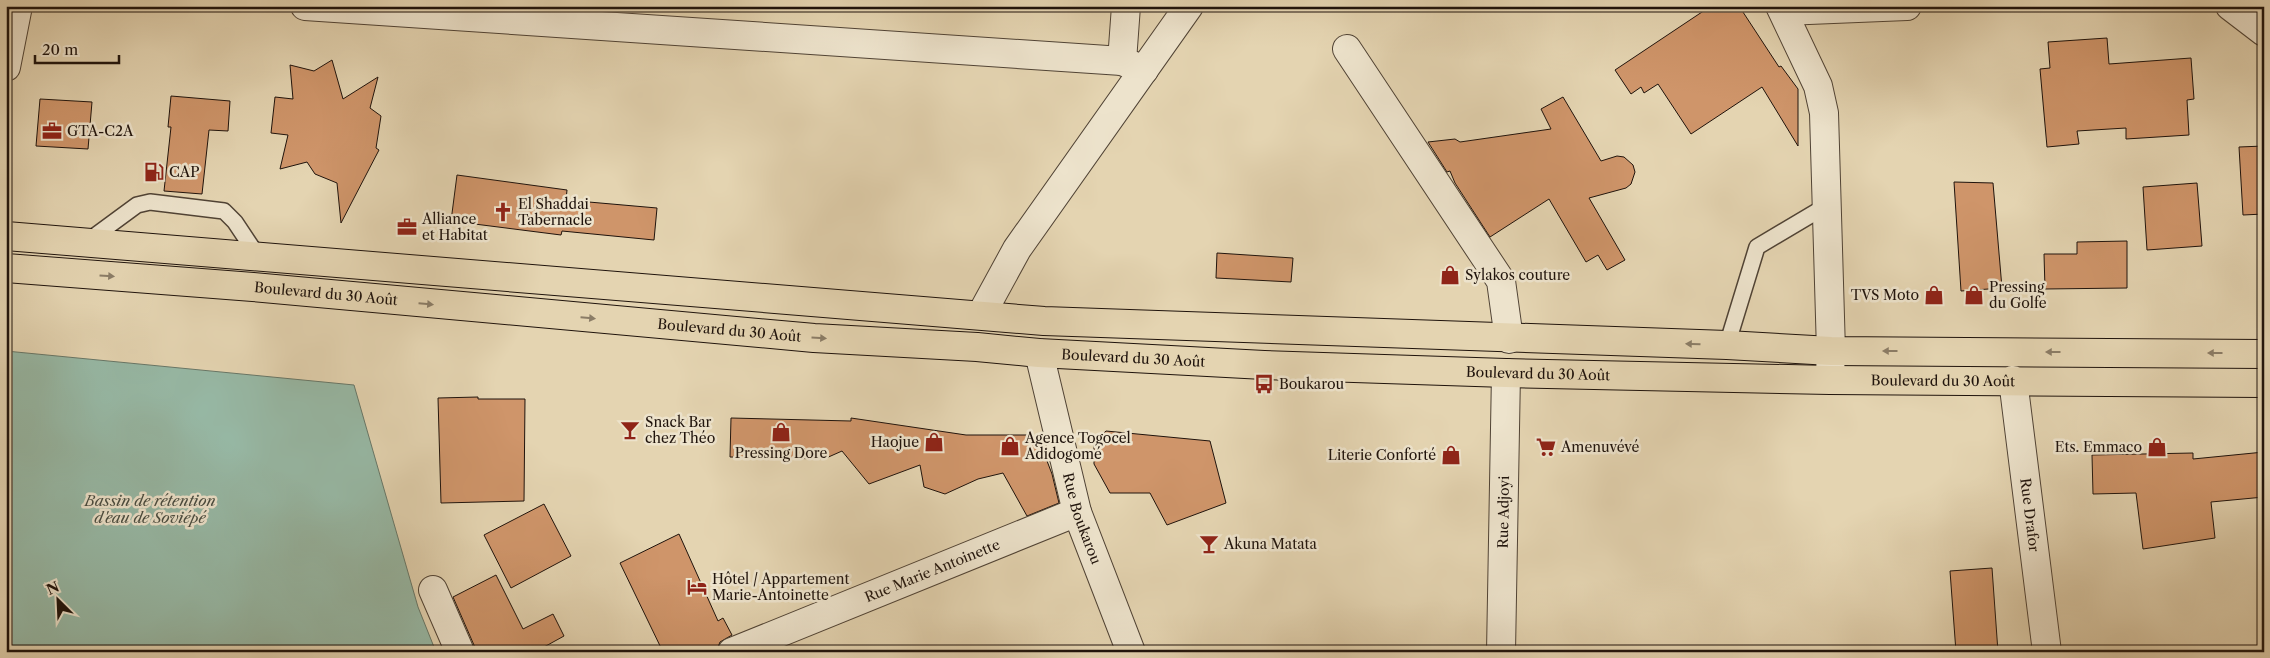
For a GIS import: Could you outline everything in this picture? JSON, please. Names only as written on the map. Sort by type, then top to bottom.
[{"type":"highway","name":"Boulevard du 30 Août","points":[[6,236],[85,244],[257,255],[1044,321],[1831,350],[2264,354]]},
{"type":"highway","points":[[80,274],[85,244]]},
{"type":"highway","points":[[253,287],[257,255]]},
{"type":"highway","name":"Boulevard du 30 Août","points":[[6,268],[253,287],[814,338],[1264,365],[1506,374],[1830,380],[2264,383]]},
{"type":"highway","points":[[977,347],[980,315]]},
{"type":"highway","points":[[1039,353],[1044,321]]},
{"type":"street","points":[[6,67],[18,6]]},
{"type":"street","points":[[305,6],[1133,66]]},
{"type":"street","points":[[1126,6],[1133,66]]},
{"type":"street","points":[[980,315],[1016,249],[1133,66],[1189,6]]},
{"type":"street","points":[[1830,380],[1831,350],[1824,113],[1818,86],[1782,8],[1907,6]]},
{"type":"street","points":[[2230,6],[2264,32]]},
{"type":"street","points":[[2260,6],[2264,7]]},
{"type":"street","points":[[1347,49],[1501,281],[1509,338]]},
{"type":"street","name":"Rue Boukarou","points":[[1039,353],[1077,512],[1131,652]]},
{"type":"street","name":"Rue Adjoyi","points":[[1501,652],[1506,374]]},
{"type":"street","name":"Rue Drafor","points":[[2013,380],[2047,652]]},
{"type":"street","name":"Rue Marie Antoinette","points":[[732,652],[1077,512]]},
{"type":"street","points":[[433,590],[460,652]]},
{"type":"lane","points":[[85,244],[137,205],[150,202],[224,212],[235,222],[257,255]]},
{"type":"lane","points":[[1727,345],[1757,248],[1826,206]]},
{"type":"water","name":"Bassin de rétention d'eau de Soviépé","points":[[6,351],[354,385],[418,607],[436,652],[6,652]]},
{"type":"building","points":[[1711,6],[1739,6],[1779,67],[1781,66],[1798,89],[1798,146],[1762,87],[1691,134],[1658,84],[1644,93],[1641,87],[1631,94],[1615,70]]},
{"type":"building","points":[[2107,38],[2109,64],[2191,58],[2194,99],[2187,100],[2189,135],[2126,139],[2126,128],[2077,131],[2079,144],[2047,147],[2040,69],[2050,68],[2048,42]]},
{"type":"building","points":[[332,60],[343,99],[378,77],[370,108],[381,116],[376,148],[379,150],[341,223],[337,183],[315,174],[307,162],[280,169],[288,135],[271,133],[275,97],[293,99],[290,65],[314,71]]},
{"type":"building","points":[[171,96],[230,101],[228,131],[209,130],[202,194],[164,191],[171,127],[168,127]]},
{"type":"building","points":[[1563,97],[1601,161],[1617,156],[1624,157],[1633,165],[1635,172],[1631,184],[1626,188],[1589,198],[1625,260],[1607,270],[1598,255],[1586,262],[1549,199],[1490,237],[1455,183],[1450,171],[1447,172],[1428,142],[1455,139],[1460,142],[1551,129],[1541,109]]},
{"type":"building","points":[[40,99],[92,102],[88,149],[36,146]]},
{"type":"building","points":[[2264,146],[2264,214],[2243,215],[2239,147]]},
{"type":"building","points":[[457,175],[567,190],[566,200],[657,208],[654,240],[562,231],[561,235],[451,221]]},
{"type":"building","points":[[1954,182],[1993,183],[2002,288],[1961,291]]},
{"type":"building","points":[[2197,183],[2202,246],[2147,250],[2143,187]]},
{"type":"building","points":[[2127,241],[2127,288],[2045,289],[2044,254],[2077,254],[2077,242]]},
{"type":"building","points":[[1217,253],[1293,258],[1291,282],[1216,278]]},
{"type":"building","points":[[478,397],[478,399],[525,399],[524,501],[441,503],[438,398]]},
{"type":"building","points":[[731,418],[851,421],[851,418],[966,435],[1028,435],[1039,440],[1052,474],[1059,503],[1027,516],[1003,473],[978,479],[945,494],[924,487],[920,465],[869,484],[842,451],[824,459],[730,457]]},
{"type":"building","points":[[1106,431],[1210,441],[1226,503],[1167,525],[1150,493],[1110,493],[1094,464],[1094,442]]},
{"type":"building","points":[[2264,452],[2264,497],[2211,502],[2215,538],[2143,549],[2136,493],[2093,494],[2092,455],[2193,453],[2193,459]]},
{"type":"building","points":[[544,504],[571,556],[511,588],[484,535]]},
{"type":"building","points":[[679,534],[718,621],[723,618],[732,635],[720,642],[718,647],[706,652],[663,652],[620,563]]},
{"type":"building","points":[[1992,568],[1998,652],[1956,652],[1950,571]]},
{"type":"building","points":[[496,575],[523,629],[553,614],[564,636],[535,652],[477,652],[453,597]]},
{"type":"place","name":"GTA-C2A","points":[[52,131]]},
{"type":"place","name":"CAP","points":[[154,172]]},
{"type":"place","name":"El Shaddai Tabernacle","points":[[503,212]]},
{"type":"place","name":"Alliance et Habitat","points":[[407,227]]},
{"type":"place","name":"Sylakos couture","points":[[1450,275]]},
{"type":"place","name":"TVS Moto","points":[[1934,295]]},
{"type":"place","name":"Pressing du Golfe","points":[[1974,295]]},
{"type":"place","name":"Boukarou","points":[[1264,384]]},
{"type":"place","name":"Snack Bar chez Théo","points":[[630,430]]},
{"type":"place","name":"Pressing Dore","points":[[781,432]]},
{"type":"place","name":"Haojue","points":[[934,442]]},
{"type":"place","name":"Agence Togocel Adidogomé","points":[[1010,446]]},
{"type":"place","name":"Amenuvévé","points":[[1546,447]]},
{"type":"place","name":"Ets. Emmaco","points":[[2157,447]]},
{"type":"place","name":"Literie Conforté","points":[[1451,455]]},
{"type":"place","name":"Akuna Matata","points":[[1209,544]]},
{"type":"place","name":"Hôtel / Appartement Marie-Antoinette","points":[[697,587]]}]
